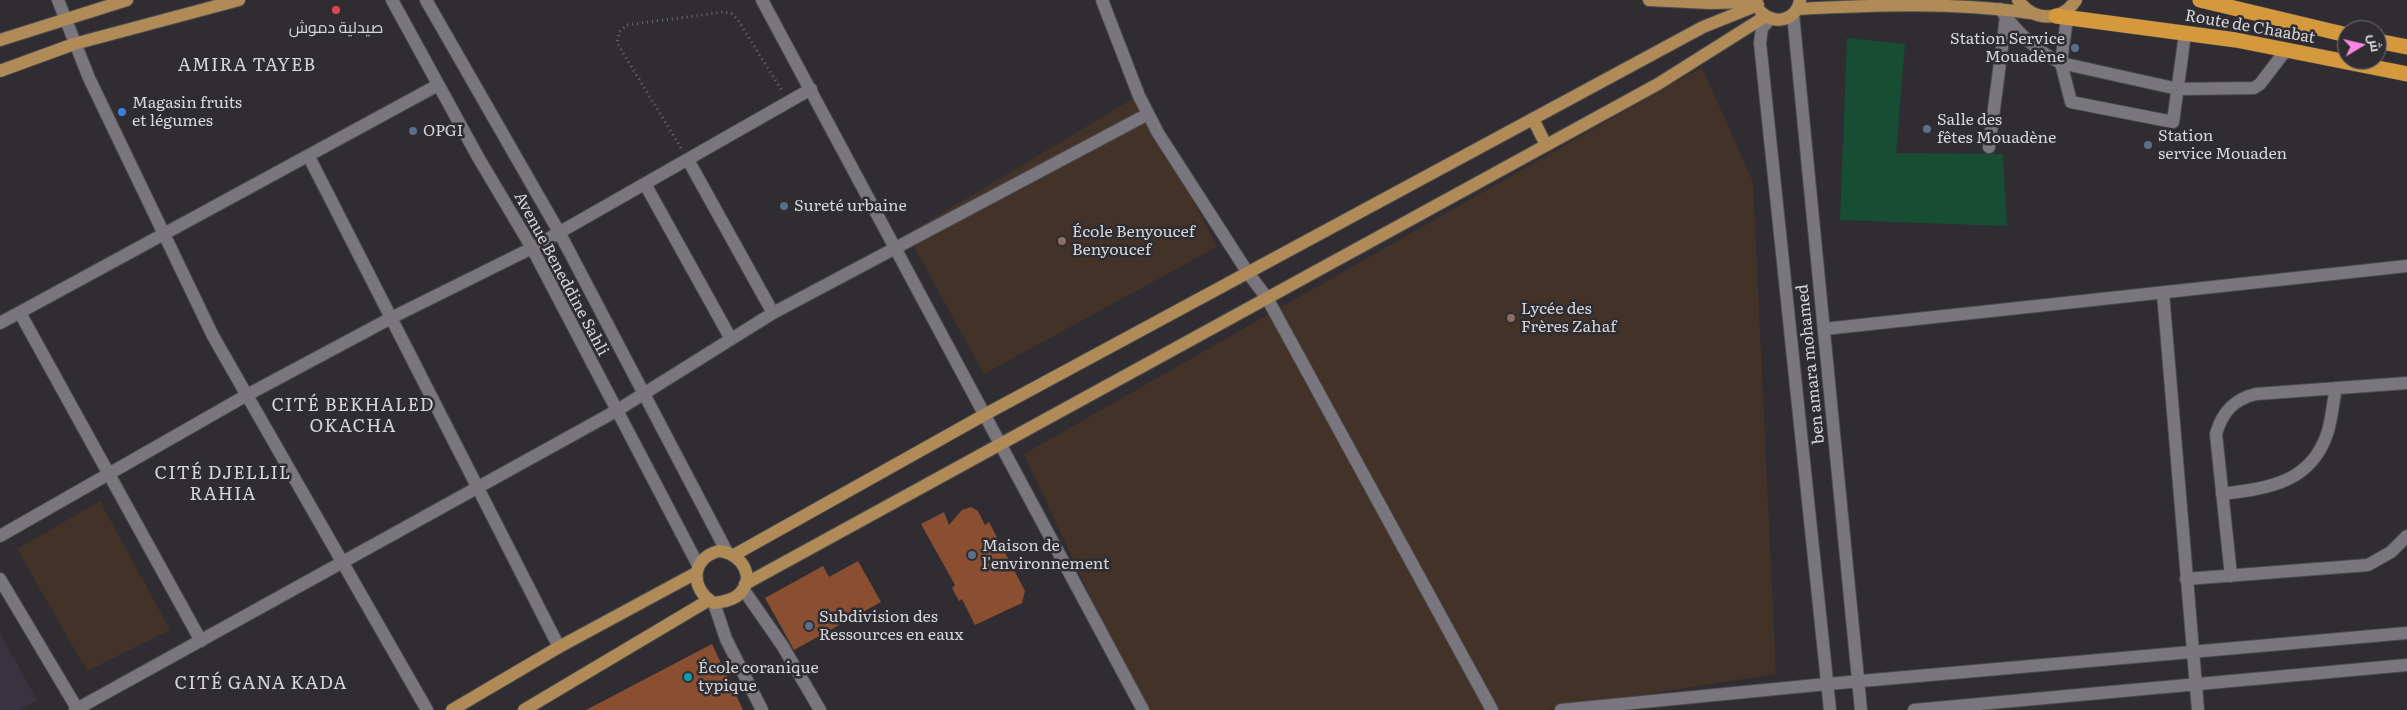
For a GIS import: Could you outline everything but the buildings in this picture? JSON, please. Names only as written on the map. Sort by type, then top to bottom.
[{"type":"highway","name":"Route de Chaabat","points":[[2200,0],[2337,33]]},
{"type":"highway","name":"Route de Chaabat","points":[[2062,17],[2236,40],[2407,74]]},
{"type":"highway","points":[[2387,44],[2407,47]]},
{"type":"main road","points":[[0,40],[127,0]]},
{"type":"main road","points":[[0,71],[74,44],[239,0]]},
{"type":"main road","points":[[1649,0],[1709,3],[1757,2]]},
{"type":"main road","points":[[2018,0],[2030,13]]},
{"type":"main road","points":[[1757,2],[1768,17],[1783,20],[1797,8],[1909,4],[2062,17],[2076,0]]},
{"type":"main road","points":[[452,710],[697,569],[710,554],[731,554],[984,415],[1703,27],[1757,2]]},
{"type":"main road","points":[[524,710],[712,602],[730,600],[744,587],[1658,84],[1768,17]]},
{"type":"main road","points":[[1533,119],[1546,145]]},
{"type":"main road","points":[[731,554],[744,568],[744,587]]},
{"type":"main road","points":[[697,569],[700,590],[712,602]]},
{"type":"street","points":[[58,0],[74,44],[213,336],[427,710]]},
{"type":"street","name":"Avenue Beneddine Sahli","points":[[392,0],[478,157],[532,248],[697,569]]},
{"type":"street","name":"Avenue Beneddine Sahli","points":[[426,0],[559,232],[731,554]]},
{"type":"street","points":[[762,0],[1143,710]]},
{"type":"street","points":[[1102,0],[1148,114],[1248,273],[1267,298],[1492,710]]},
{"type":"street","name":"ben amara mohamed","points":[[1797,8],[1824,330],[1861,710]]},
{"type":"street","points":[[2003,13],[2046,56],[2061,63],[2178,89],[2254,88],[2260,84],[2286,50]]},
{"type":"street","points":[[1989,146],[2003,13]]},
{"type":"street","name":"ben amara mohamed","points":[[1768,17],[1762,28],[1760,43],[1830,710]]},
{"type":"street","points":[[2062,17],[2061,63],[2071,102],[2173,122],[2186,34]]},
{"type":"street","points":[[0,324],[438,85]]},
{"type":"street","points":[[0,536],[247,395],[391,318],[532,248],[811,89]]},
{"type":"street","points":[[0,579],[77,710],[616,411],[774,313],[897,250],[1148,114]]},
{"type":"street","points":[[309,157],[559,647]]},
{"type":"street","points":[[688,160],[774,313]]},
{"type":"street","points":[[645,184],[731,339]]},
{"type":"street","points":[[1824,330],[2407,266]]},
{"type":"street","points":[[2163,293],[2198,710]]},
{"type":"street","points":[[20,313],[201,641]]},
{"type":"street","points":[[2231,576],[2216,434],[2221,420],[2230,407],[2246,396],[2256,394],[2407,383]]},
{"type":"street","points":[[2222,494],[2267,488],[2279,484],[2310,464],[2328,430],[2336,388]]},
{"type":"street","points":[[2186,580],[2368,565],[2391,552],[2407,536]]},
{"type":"street","points":[[744,587],[782,645],[820,710]]},
{"type":"street","points":[[712,602],[726,639],[762,710]]},
{"type":"street","points":[[1561,710],[1827,684],[2407,633]]},
{"type":"street","points":[[1914,710],[2407,665]]},
{"type":"path","points":[[688,160],[617,43],[618,32],[626,25],[724,12],[732,14],[738,20],[789,103]]},
{"type":"shaded area","name":"Lycée des Frères Zahaf","points":[[1702,67],[1753,182],[1776,674],[1546,710],[1143,710],[1024,454]]},
{"type":"shaded area","name":"École Benyoucef Benyoucef","points":[[1139,95],[1217,247],[984,374],[907,234]]},
{"type":"shaded area","points":[[100,501],[170,630],[87,671],[17,549]]},
{"type":"shaded area","points":[[0,633],[37,700],[19,710],[0,710]]},
{"type":"green space","points":[[1847,38],[1905,44],[1896,153],[2003,154],[2007,226],[1840,220]]},
{"type":"place","name":"صيدلية دموش","points":[[336,10]]},
{"type":"place","name":"Station Service Mouadène","points":[[2075,48]]},
{"type":"place","name":"Magasin fruits et légumes","points":[[122,112]]},
{"type":"place","name":"Salle des fêtes Mouadène","points":[[1927,129]]},
{"type":"place","name":"OPGI","points":[[413,131]]},
{"type":"place","name":"Station service Mouaden","points":[[2148,145]]},
{"type":"place","name":"Sureté urbaine","points":[[784,206]]},
{"type":"place","name":"École Benyoucef Benyoucef","points":[[1062,241]]},
{"type":"place","name":"Lycée des Frères Zahaf","points":[[1511,318]]},
{"type":"place","name":"Maison de l'environnement","points":[[972,555]]},
{"type":"place","name":"Subdivision des Ressources en eaux","points":[[809,626]]},
{"type":"place","name":"École coranique typique","points":[[688,677]]},
{"type":"district","name":"AMIRA TAYEB","points":[[247,66]]},
{"type":"district","name":"CITÉ BEKHALED OKACHA","points":[[353,416]]},
{"type":"district","name":"CITÉ DJELLIL RAHIA","points":[[223,484]]},
{"type":"district","name":"CITÉ GANA KADA","points":[[261,684]]}]
